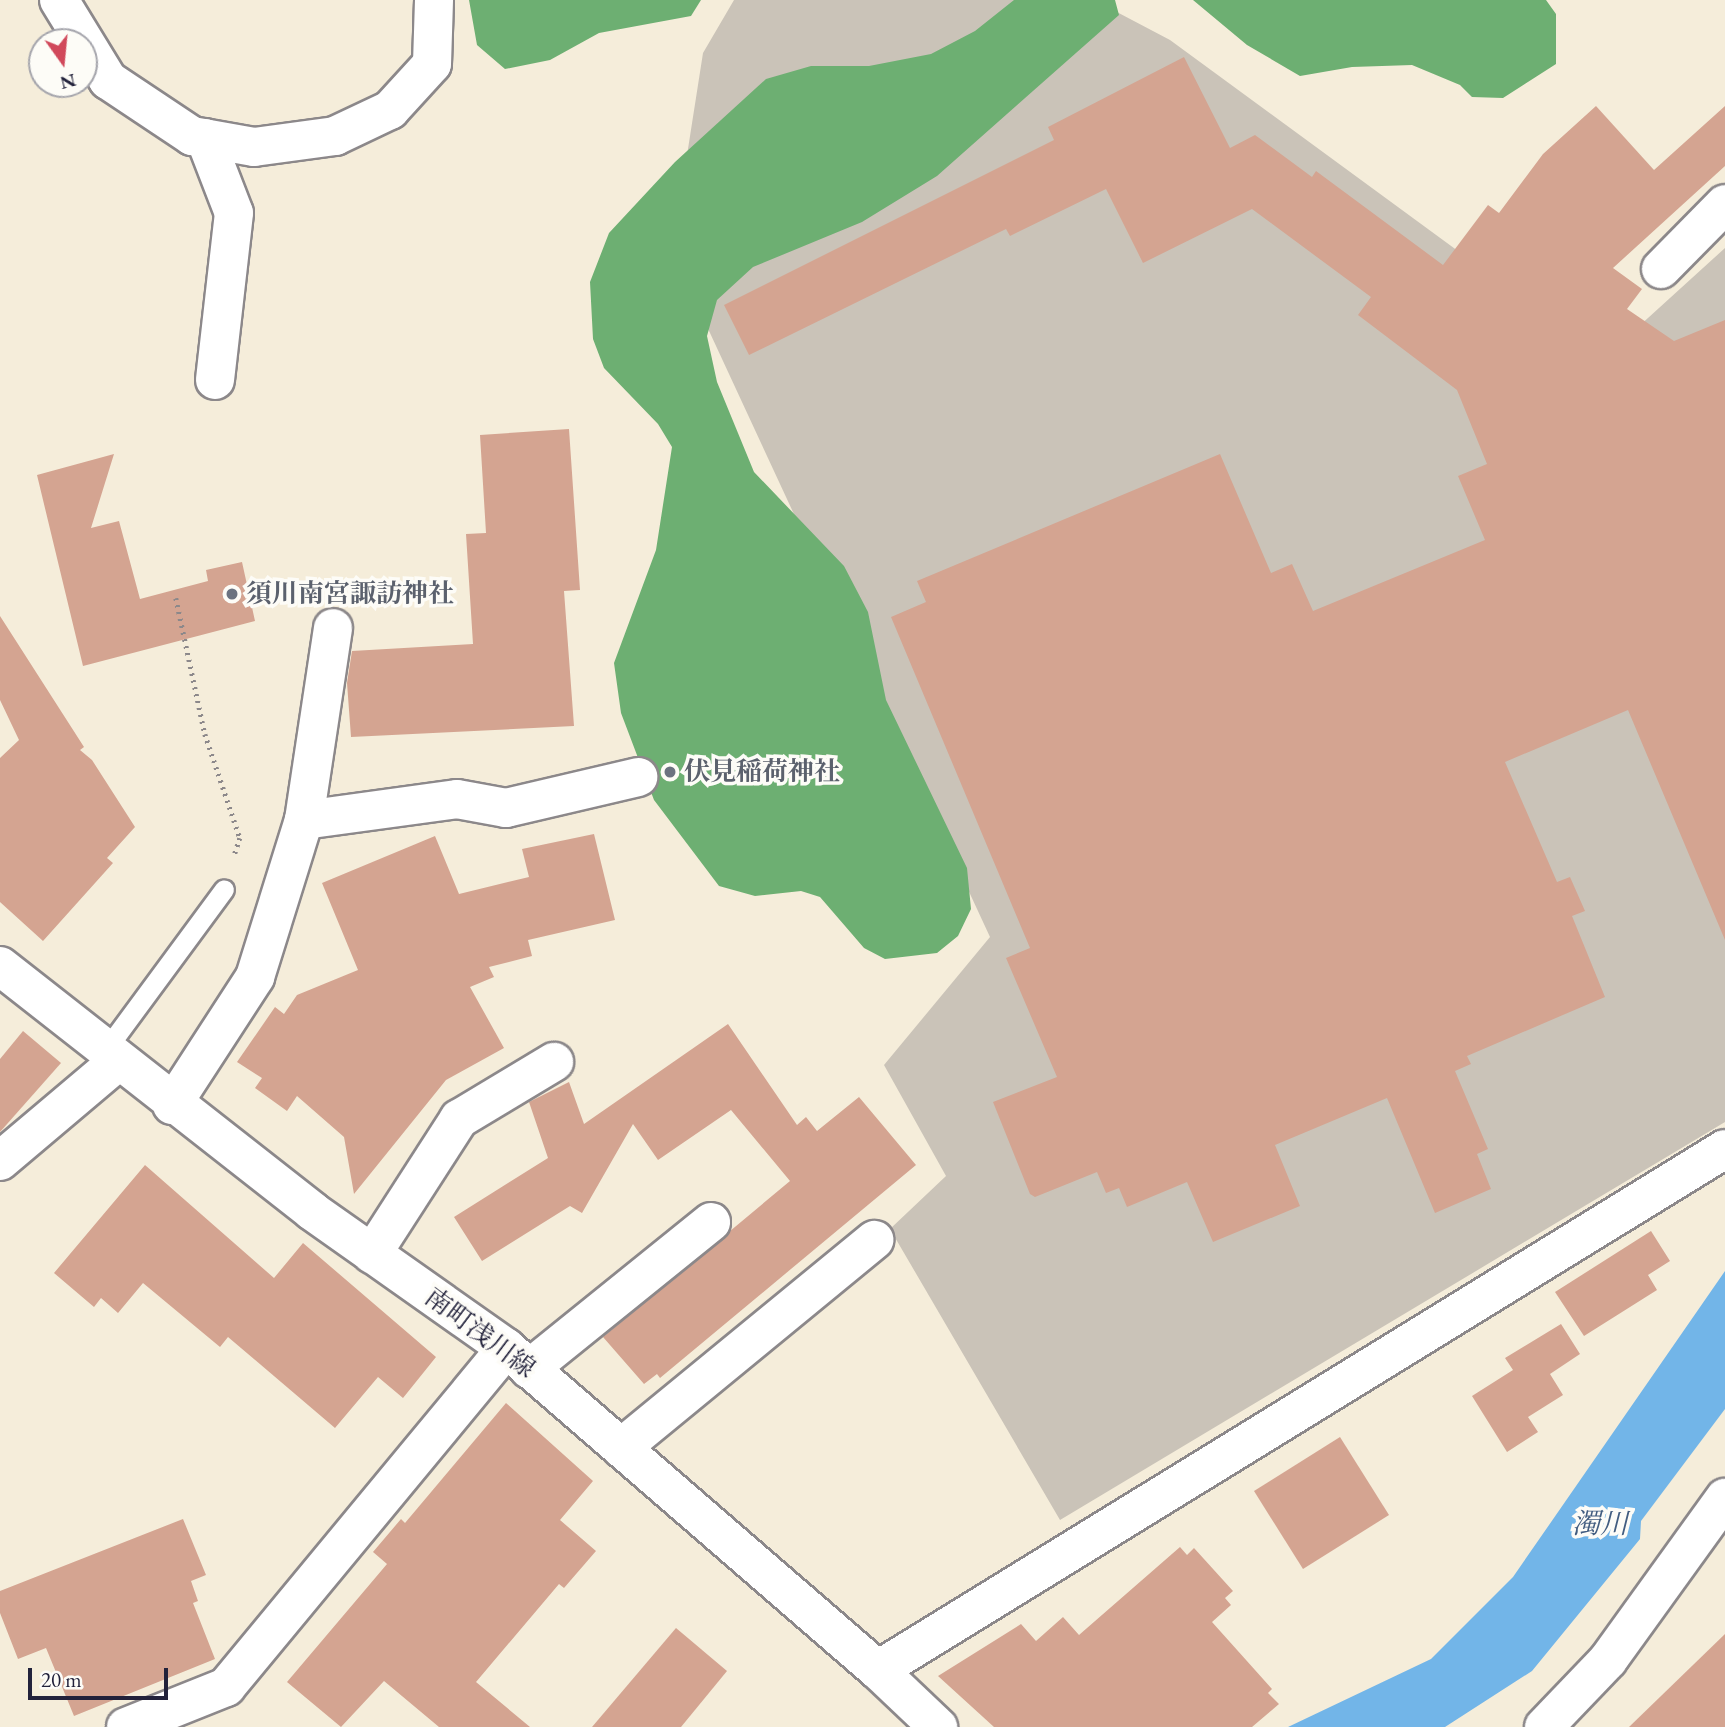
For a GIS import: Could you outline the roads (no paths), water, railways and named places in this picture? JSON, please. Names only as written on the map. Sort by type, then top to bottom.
[{"type":"street","points":[[59,0],[108,80],[192,136],[254,147],[335,136],[390,110],[432,64],[434,0]]},
{"type":"street","points":[[205,138],[234,213],[215,380]]},
{"type":"street","points":[[1661,269],[1725,204]]},
{"type":"street","points":[[172,1105],[256,977],[304,820],[333,628]]},
{"type":"street","points":[[304,820],[457,799],[506,808],[638,776]]},
{"type":"street","name":"南町浅川線","points":[[0,966],[172,1105],[517,1358],[878,1670],[938,1727]]},
{"type":"street","points":[[0,1161],[110,1057]]},
{"type":"street","points":[[372,1254],[459,1119],[554,1062]]},
{"type":"street","points":[[878,1670],[1725,1149]]},
{"type":"street","points":[[125,1727],[226,1687],[517,1358],[711,1222]]},
{"type":"street","points":[[621,1448],[874,1240]]},
{"type":"street","points":[[1544,1727],[1608,1660],[1725,1498]]},
{"type":"lane","points":[[110,1057],[224,889]]},
{"type":"water","name":"濁川","points":[[1725,1271],[1725,1409],[1641,1521],[1640,1539],[1532,1671],[1445,1727],[1288,1727],[1431,1659],[1513,1577]]},
{"type":"place","name":"須川南宮諏訪神社","points":[[232,594]]},
{"type":"place","name":"伏見稲荷神社","points":[[670,772]]}]
